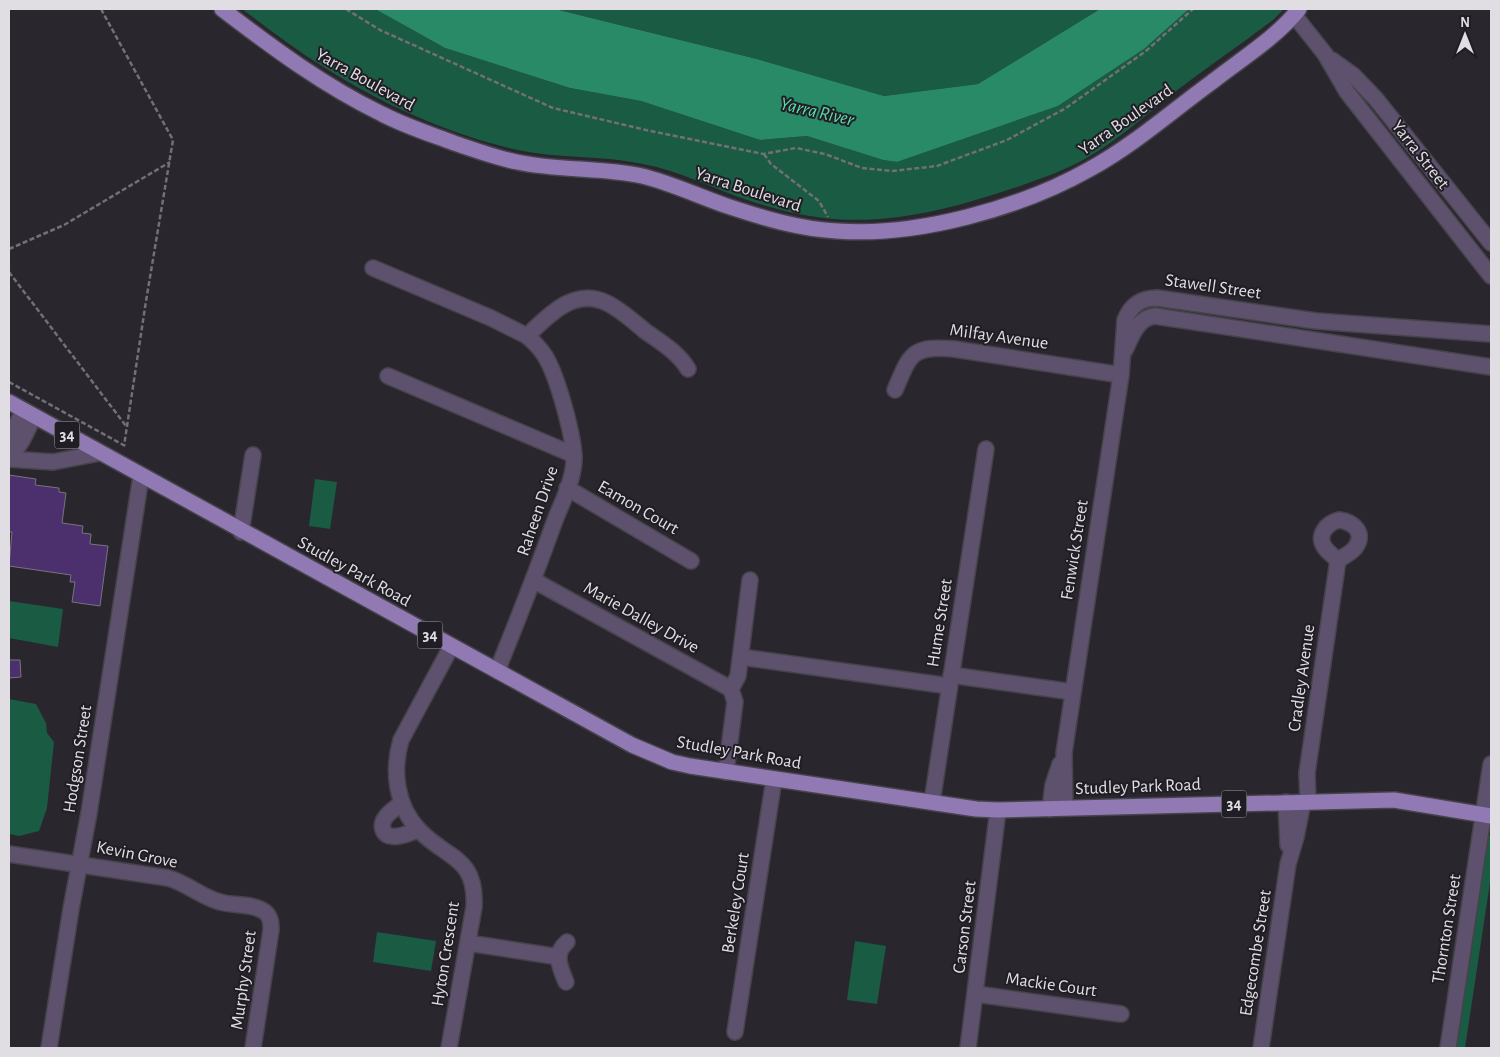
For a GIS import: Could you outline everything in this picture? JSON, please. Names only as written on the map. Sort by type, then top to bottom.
[{"type":"main road","name":"Yarra Boulevard","points":[[222,9],[286,56],[346,95],[384,115],[465,147],[530,165],[637,175],[670,184],[724,205],[773,220],[814,229],[857,232],[903,230],[958,220],[1020,200],[1073,178],[1134,141],[1252,51],[1296,12]]},
{"type":"main road","name":"Studley Park Road","points":[[9,402],[241,532],[632,746],[690,766],[976,809],[1394,800],[1488,815]]},
{"type":"street","name":"Yarra Street","points":[[1296,12],[1325,54],[1347,92],[1491,276]]},
{"type":"street","name":"Yarra Street","points":[[1325,54],[1353,75],[1376,99],[1491,244]]},
{"type":"street","name":"Raheen Drive","points":[[374,268],[491,318],[527,336],[538,346],[554,376],[569,426],[574,455],[573,470],[497,672]]},
{"type":"street","points":[[527,336],[563,304],[586,298],[599,300],[620,312],[676,354],[688,369]]},
{"type":"street","name":"Stawell Street","points":[[1124,353],[1125,320],[1128,312],[1141,300],[1148,298],[1341,323],[1491,334]]},
{"type":"street","name":"Stawell Street","points":[[1124,353],[1136,327],[1142,320],[1155,316],[1491,367]]},
{"type":"street","name":"Milfay Avenue","points":[[895,390],[909,359],[922,349],[930,348],[954,349],[1121,374]]},
{"type":"street","name":"Fenwick Street","points":[[1058,808],[1053,785],[1064,753],[1124,353]]},
{"type":"street","points":[[388,376],[574,455]]},
{"type":"street","points":[[9,437],[29,414]]},
{"type":"street","points":[[9,457],[21,442],[29,414]]},
{"type":"street","name":"Hume Street","points":[[932,802],[986,449]]},
{"type":"street","points":[[9,457],[53,462],[100,453]]},
{"type":"street","points":[[241,532],[253,455]]},
{"type":"street","name":"Hodgson Street","points":[[49,1048],[89,813],[141,476]]},
{"type":"street","name":"Eamon Court","points":[[567,488],[691,561]]},
{"type":"street","name":"Cradley Avenue","points":[[1305,802],[1307,773],[1338,560]]},
{"type":"street","name":"Marie Dalley Drive","points":[[533,580],[731,689]]},
{"type":"street","points":[[726,772],[735,702],[731,689],[738,676],[750,580]]},
{"type":"street","name":"Hyton Crescent","points":[[450,1048],[468,943],[475,896],[474,887],[463,865],[455,857],[430,840],[408,817],[398,791],[396,777],[400,740],[451,647]]},
{"type":"street","points":[[741,657],[1073,692]]},
{"type":"street","name":"Thornton Street","points":[[1448,1048],[1488,815],[1491,764]]},
{"type":"street","name":"Berkeley Court","points":[[735,1032],[774,779]]},
{"type":"street","name":"Edgecombe Street","points":[[1286,802],[1288,864]]},
{"type":"street","name":"Edgecombe Street","points":[[1261,1048],[1288,864],[1305,802]]},
{"type":"street","points":[[402,803],[387,815],[383,821],[383,830],[391,837],[419,830]]},
{"type":"street","name":"Carson Street","points":[[968,1048],[998,810]]},
{"type":"street","name":"Kevin Grove","points":[[9,854],[176,880],[206,898],[223,903],[260,909],[269,917]]},
{"type":"street","name":"Murphy Street","points":[[253,1048],[271,930],[269,917]]},
{"type":"street","points":[[566,982],[559,966],[559,950],[567,942]]},
{"type":"street","points":[[468,943],[559,957]]},
{"type":"street","name":"Mackie Court","points":[[976,994],[1121,1014]]},
{"type":"path","points":[[9,382],[126,446],[126,427],[173,140],[101,9]]},
{"type":"path","points":[[346,9],[380,30],[553,108],[646,130],[763,154],[796,148],[825,154],[862,168],[892,171],[938,166],[1007,140],[1066,108],[1146,50],[1193,9]]},
{"type":"path","points":[[763,154],[771,164],[819,202],[828,216]]},
{"type":"path","points":[[9,249],[64,225],[170,162]]},
{"type":"path","points":[[9,272],[126,427]]},
{"type":"shaded area","points":[[242,9],[375,9],[445,48],[570,88],[641,101],[760,140],[807,136],[883,160],[897,162],[1058,106],[1144,49],[1189,9],[1284,9],[1273,20],[1176,91],[1123,133],[1081,161],[1017,187],[943,209],[893,218],[868,220],[816,217],[775,208],[750,201],[657,167],[612,159],[533,153],[467,136],[418,117],[347,82],[304,54]]},
{"type":"shaded area","points":[[555,9],[1100,9],[978,84],[884,96],[757,59]]},
{"type":"shaded area","points":[[315,479],[337,482],[330,529],[309,526]]},
{"type":"shaded area","points":[[9,601],[63,609],[58,647],[9,638]]},
{"type":"shaded area","points":[[9,699],[36,704],[46,723],[47,733],[54,742],[47,808],[39,831],[19,836],[9,834]]},
{"type":"shaded area","points":[[1486,835],[1491,836],[1491,876],[1465,1048],[1453,1048]]},
{"type":"shaded area","points":[[377,932],[436,941],[431,971],[373,962]]},
{"type":"shaded area","points":[[855,941],[886,946],[877,1004],[847,1000]]},
{"type":"water","name":"Yarra River","points":[[375,9],[555,9],[757,59],[884,96],[978,84],[1100,9],[1189,9],[1144,49],[1058,106],[897,162],[883,160],[807,136],[760,140],[641,101],[570,88],[445,48]]},
{"type":"building","points":[[9,475],[36,479],[35,485],[59,488],[59,492],[66,493],[62,523],[83,526],[82,533],[91,534],[90,544],[108,546],[100,606],[72,602],[75,582],[70,582],[71,575],[9,566],[12,532],[9,532]]},
{"type":"building","points":[[9,660],[20,660],[21,677],[9,678]]}]
